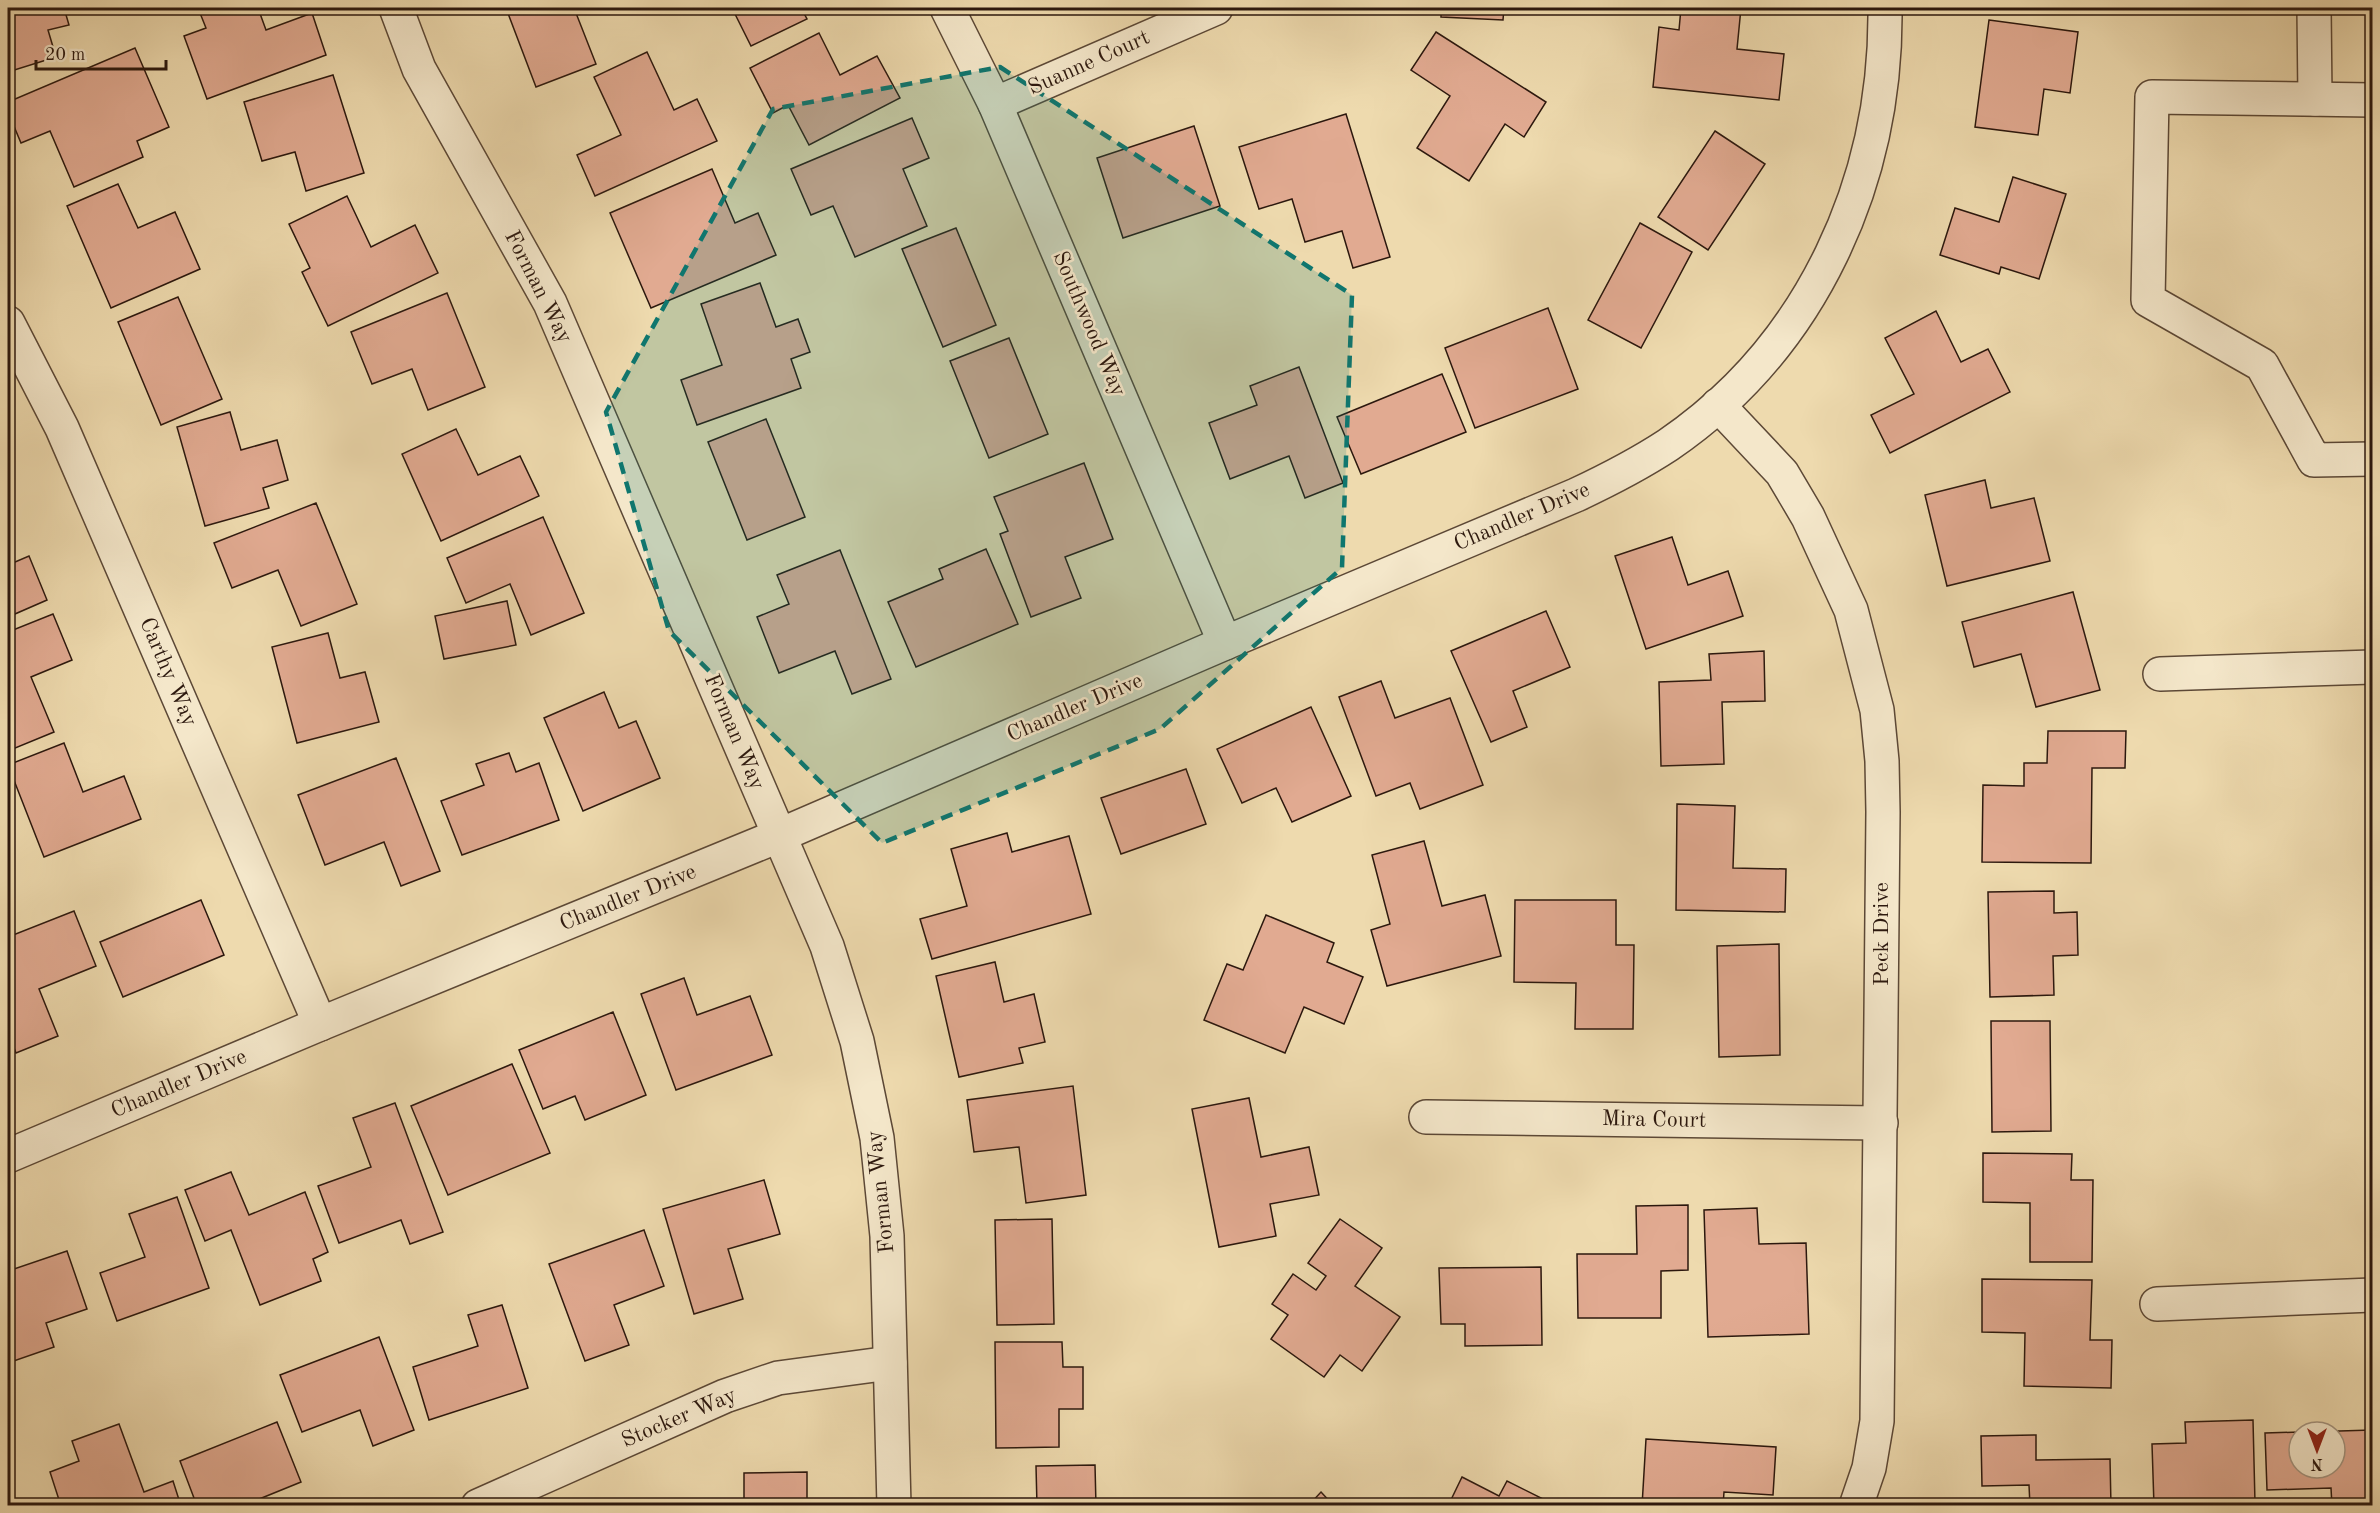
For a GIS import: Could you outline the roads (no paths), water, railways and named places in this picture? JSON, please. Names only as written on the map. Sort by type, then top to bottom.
[{"type":"street","name":"Forman Way","points":[[396,8],[419,69],[550,303],[826,946],[857,1041],[878,1138],[887,1236],[894,1506]]},
{"type":"street","name":"Southwood Way","points":[[947,8],[995,104],[1225,643]]},
{"type":"street","name":"Suanne Court","points":[[995,104],[1216,8]]},
{"type":"street","name":"Chandler Drive","points":[[8,1156],[320,1024],[778,836],[1624,472],[1669,444],[1718,405],[1755,368],[1788,327],[1816,283],[1841,236],[1860,188],[1874,136],[1882,84],[1885,8]]},
{"type":"street","points":[[2314,8],[2315,99]]},
{"type":"street","points":[[2373,100],[2152,97],[2148,300],[2262,365],[2314,460],[2373,459]]},
{"type":"street","name":"Carthy Way","points":[[8,323],[62,428],[320,1024]]},
{"type":"street","name":"Peck Drive","points":[[1718,405],[1782,473],[1808,517],[1851,610],[1874,700],[1882,761],[1877,1421],[1869,1468],[1856,1506]]},
{"type":"street","points":[[2160,674],[2373,667]]},
{"type":"street","name":"Mira Court","points":[[1426,1117],[1881,1123]]},
{"type":"street","points":[[2157,1304],[2373,1295]]},
{"type":"street","name":"Stocker Way","points":[[478,1506],[725,1396],[778,1378],[890,1363]]}]
